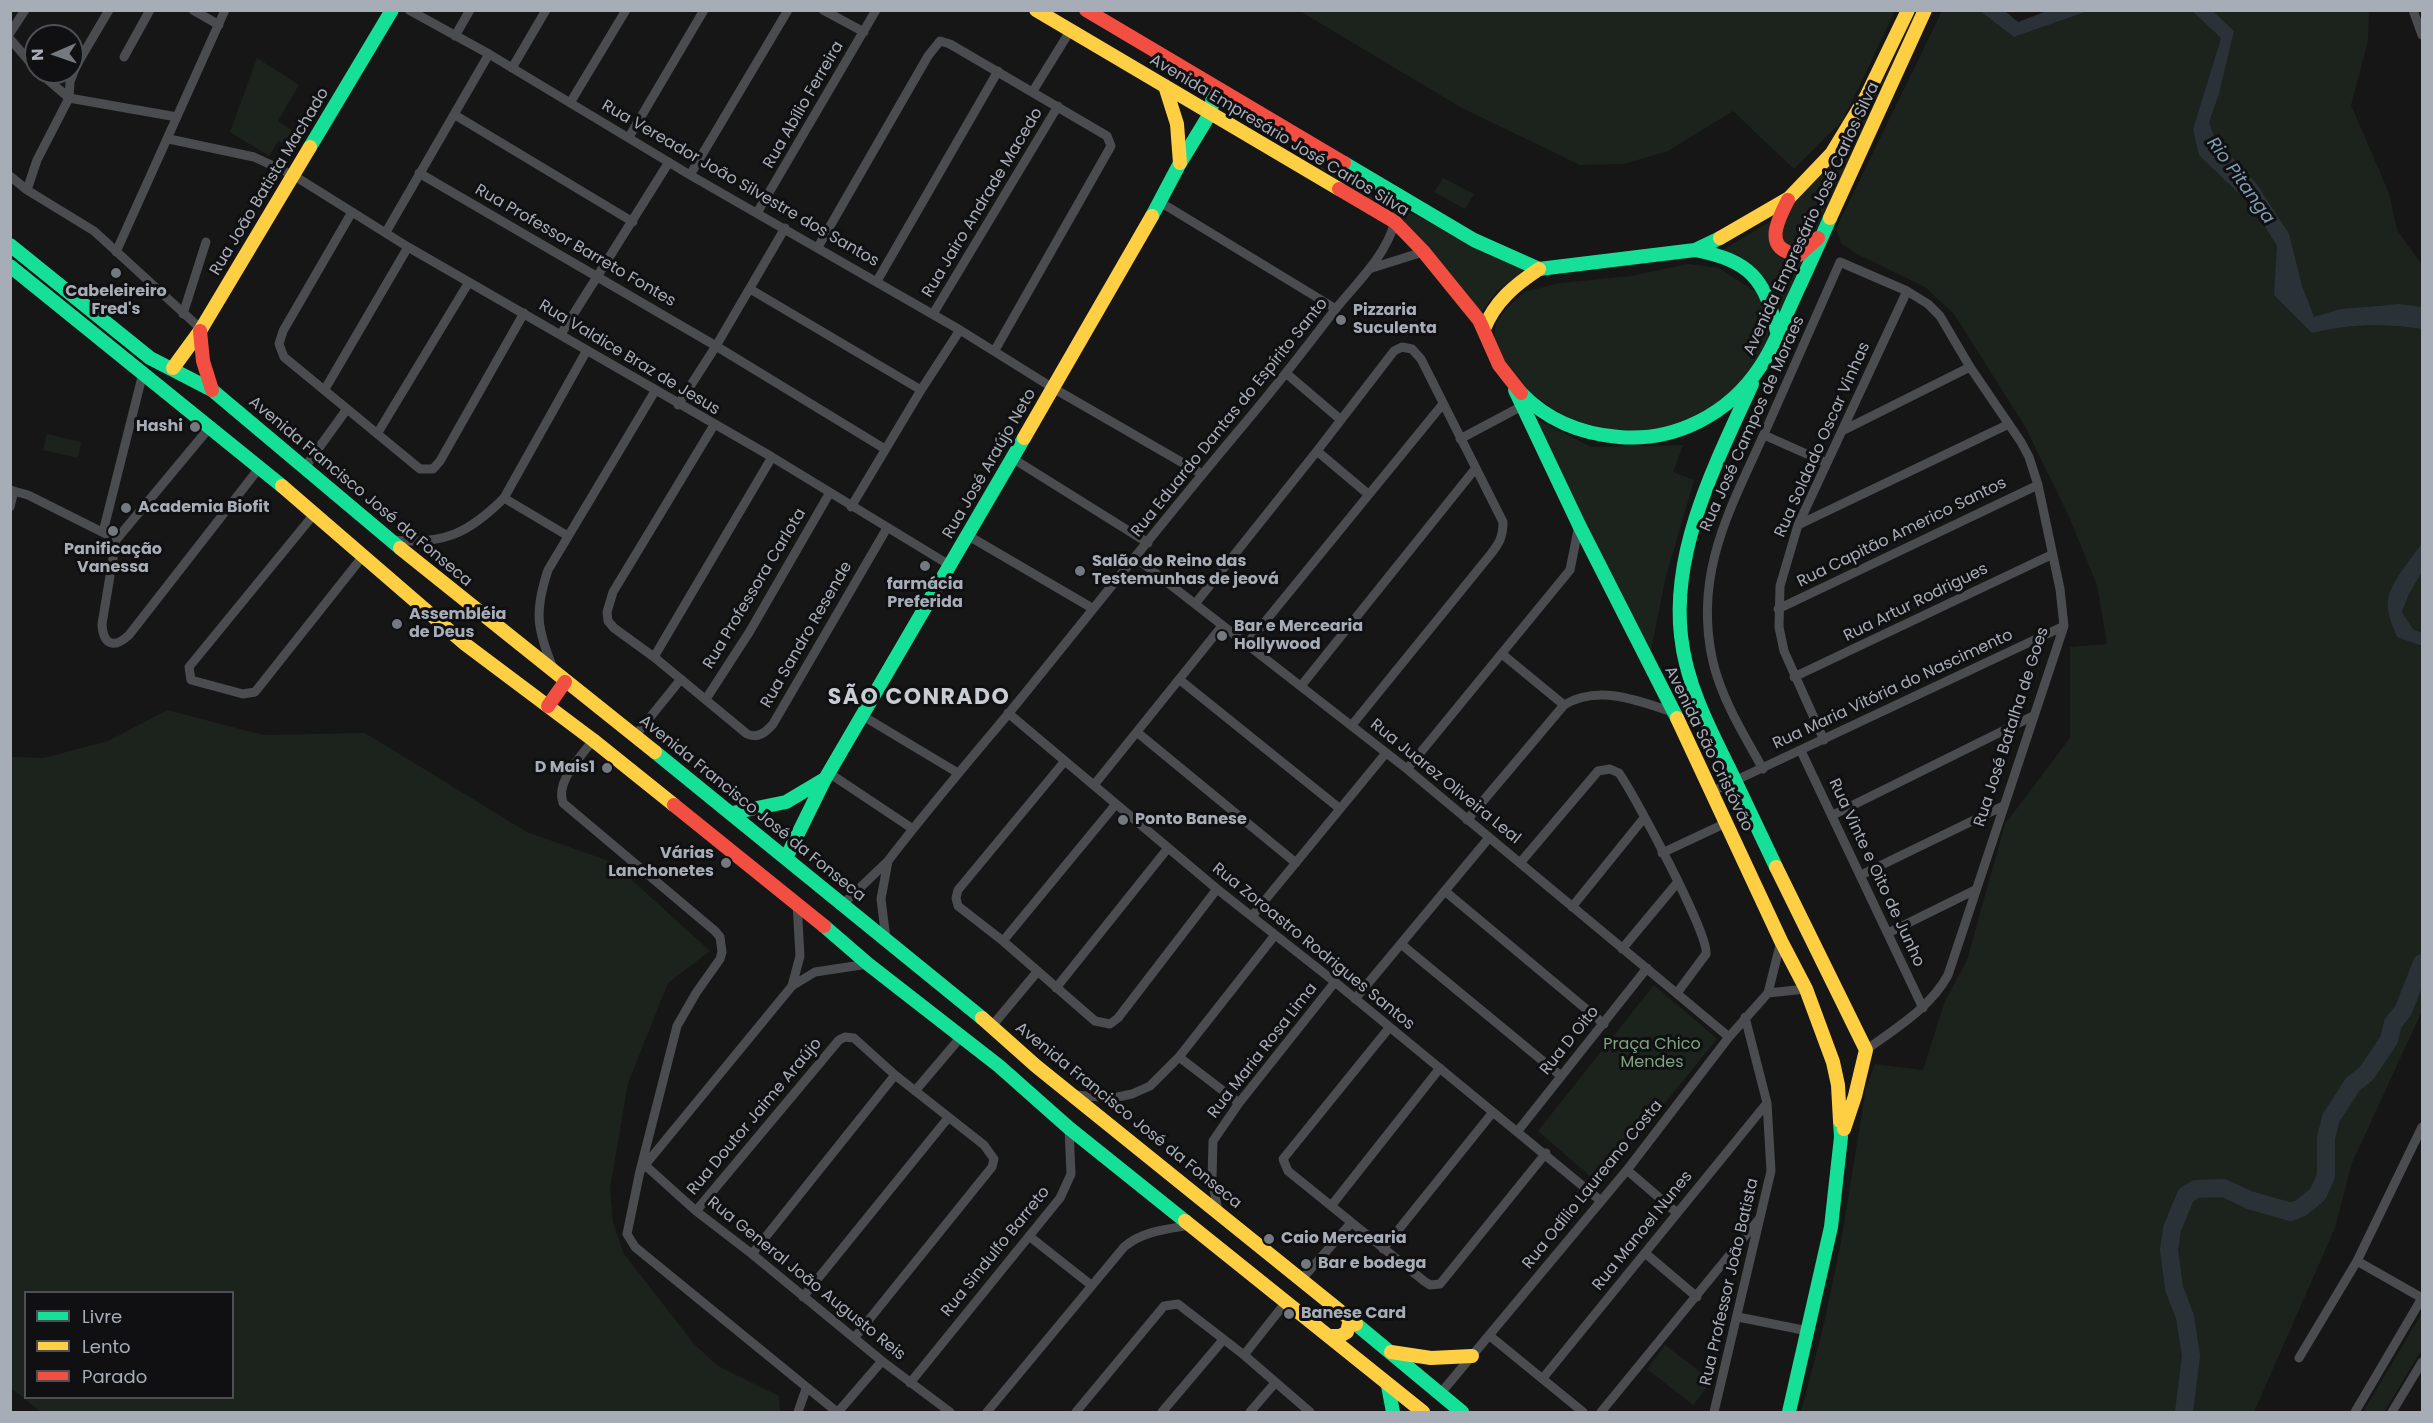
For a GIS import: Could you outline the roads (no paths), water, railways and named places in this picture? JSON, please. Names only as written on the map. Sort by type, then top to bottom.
[{"type":"main road","name":"Rua João Batista Machado","points":[[173,368],[200,330],[392,10]]},
{"type":"main road","name":"Avenida Empresário José Carlos Silva","points":[[1036,10],[1395,222],[1426,251],[1484,329],[1494,354],[1513,385],[1547,414],[1565,425],[1604,437],[1636,439],[1677,431],[1703,421],[1730,402],[1755,379],[1769,353],[1925,10]]},
{"type":"main road","name":"Avenida Empresário José Carlos Silva","points":[[1086,10],[1474,240],[1539,270],[1695,250],[1754,220],[1789,198],[1816,172],[1847,131],[1908,10]]},
{"type":"main road","points":[[1208,83],[1213,94],[1211,112]]},
{"type":"main road","points":[[1165,86],[1177,124],[1180,163]]},
{"type":"main road","name":"Rua José Araújo Neto","points":[[786,858],[827,776],[951,566],[1211,112]]},
{"type":"main road","points":[[1789,198],[1778,221],[1774,237],[1784,252],[1799,255],[1823,233]]},
{"type":"main road","name":"Avenida Francisco José da Fonseca","points":[[10,245],[150,358],[212,390],[389,539],[560,678],[844,903],[1017,1047],[1036,1066],[1302,1279],[1462,1413]]},
{"type":"main road","points":[[1695,250],[1728,257],[1752,273],[1766,290],[1771,301],[1777,332]]},
{"type":"main road","points":[[10,266],[260,467],[465,644],[593,740],[797,903],[868,964],[960,1038],[999,1066],[1069,1128],[1421,1412]]},
{"type":"main road","points":[[1484,329],[1494,305],[1515,285],[1539,270]]},
{"type":"main road","points":[[200,330],[203,361],[212,390]]},
{"type":"main road","name":"Avenida São Cristóvão","points":[[1755,379],[1718,459],[1694,527],[1683,577],[1680,612],[1682,643],[1691,687],[1866,1050]]},
{"type":"main road","name":"Avenida São Cristóvão","points":[[1513,385],[1579,525],[1675,713],[1806,989],[1828,1044],[1838,1085],[1841,1137]]},
{"type":"main road","points":[[548,706],[560,678]]},
{"type":"main road","points":[[732,813],[786,802],[827,776]]},
{"type":"main road","points":[[999,1066],[1013,1059],[1017,1047]]},
{"type":"main road","points":[[1789,1413],[1832,1227],[1841,1137],[1861,1074],[1866,1050]]},
{"type":"main road","points":[[1014,1080],[1013,1072],[1020,1065],[1036,1066]]},
{"type":"main road","points":[[1838,1085],[1847,1087],[1861,1074]]},
{"type":"main road","points":[[1329,1336],[1340,1336],[1347,1332],[1350,1319]]},
{"type":"main road","points":[[1348,1352],[1353,1340],[1365,1332]]},
{"type":"main road","points":[[1387,1351],[1413,1358],[1472,1356]]},
{"type":"main road","points":[[1388,1386],[1393,1413]]},
{"type":"street","points":[[10,33],[25,10]]},
{"type":"street","points":[[27,190],[37,160],[69,98],[70,82],[76,66],[109,10]]},
{"type":"street","points":[[124,57],[150,10]]},
{"type":"street","points":[[193,10],[219,25]]},
{"type":"street","points":[[116,252],[169,139],[225,10]]},
{"type":"street","name":"Rua Vereador João Silvestre dos Santos","points":[[409,10],[489,54],[690,175],[995,350],[1053,388],[1202,474]]},
{"type":"street","points":[[455,36],[470,10]]},
{"type":"street","points":[[512,68],[546,10]]},
{"type":"street","points":[[570,103],[626,10]]},
{"type":"street","points":[[629,137],[704,10]]},
{"type":"street","points":[[690,175],[788,10]]},
{"type":"street","points":[[824,10],[864,32]]},
{"type":"street","name":"Rua Abílio Ferreira","points":[[757,213],[876,10]]},
{"type":"street","points":[[2414,10],[2422,35]]},
{"type":"street","points":[[1033,91],[1070,31]]},
{"type":"street","points":[[10,39],[24,56]]},
{"type":"street","points":[[818,247],[938,42],[943,40],[1033,91],[1107,136],[1111,146],[995,350]]},
{"type":"street","points":[[386,232],[489,54]]},
{"type":"street","points":[[877,281],[998,71]]},
{"type":"street","points":[[52,84],[69,98],[177,117]]},
{"type":"street","name":"Rua Jairo Andrade Macedo","points":[[933,314],[1058,106]]},
{"type":"street","points":[[454,115],[633,222]]},
{"type":"street","name":"Rua Valdice Braz de Jesus","points":[[169,139],[254,157],[293,175],[408,247],[561,334],[678,405],[772,457],[951,566]]},
{"type":"street","points":[[561,334],[669,162]]},
{"type":"street","name":"Rua Professor Barreto Fontes","points":[[419,173],[598,276],[885,449]]},
{"type":"street","points":[[10,176],[27,190],[87,225],[200,330]]},
{"type":"street","points":[[1160,202],[1336,309]]},
{"type":"street","points":[[352,212],[283,331],[279,344],[285,357],[420,469],[433,469],[440,461],[524,313]]},
{"type":"street","name":"Rua Eduardo Dantas do Espírito Santo","points":[[886,939],[881,899],[888,861],[1092,608],[1287,374],[1336,309],[1372,268],[1392,234],[1395,222]]},
{"type":"street","points":[[678,405],[716,346],[785,228]]},
{"type":"street","points":[[183,314],[206,242]]},
{"type":"street","points":[[325,389],[408,247]]},
{"type":"street","points":[[1372,268],[1426,251]]},
{"type":"street","name":"Rua José Batalha de Goes","points":[[1840,262],[1907,291],[1928,304],[1940,316],[1970,367],[2009,424],[2029,457],[2038,485],[2060,589],[2064,626],[1948,975],[1923,1008],[1866,1050]]},
{"type":"street","name":"Rua José Campos de Moraes","points":[[1763,769],[1720,686],[1713,661],[1708,604],[1709,581],[1716,545],[1731,503],[1764,435],[1840,262]]},
{"type":"street","points":[[377,434],[469,282]]},
{"type":"street","points":[[750,289],[921,390]]},
{"type":"street","name":"Rua Soldado Oscar Vinhas","points":[[1824,740],[1784,651],[1778,609],[1780,586],[1798,525],[1907,291]]},
{"type":"street","points":[[851,507],[960,330]]},
{"type":"street","points":[[1195,604],[1394,351],[1402,347],[1412,349],[1421,359],[1442,405],[1503,522],[1502,539],[1352,726]]},
{"type":"street","points":[[389,539],[418,542],[456,535],[486,516],[504,498],[587,350]]},
{"type":"street","points":[[1842,431],[1970,367]]},
{"type":"street","points":[[103,532],[143,373]]},
{"type":"street","points":[[1287,374],[1341,420]]},
{"type":"street","points":[[560,678],[543,644],[538,623],[539,605],[548,570],[656,391]]},
{"type":"street","points":[[1246,645],[1442,405]]},
{"type":"street","points":[[1460,439],[1522,406]]},
{"type":"street","points":[[305,467],[347,410]]},
{"type":"street","points":[[1798,525],[2009,424]]},
{"type":"street","name":"Rua Sandro Resende","points":[[714,425],[607,605],[608,621],[747,734],[752,736],[767,731],[887,528]]},
{"type":"street","points":[[210,427],[116,540],[102,624],[103,634],[107,640],[111,643],[118,643],[129,635],[260,467]]},
{"type":"street","points":[[1764,435],[1827,463]]},
{"type":"street","points":[[1317,451],[1368,494]]},
{"type":"street","points":[[654,657],[772,457]]},
{"type":"street","points":[[1012,458],[1148,543]]},
{"type":"street","points":[[1301,686],[1475,469]]},
{"type":"street","name":"Rua Capitão Americo Santos","points":[[1778,609],[2038,485]]},
{"type":"street","points":[[10,507],[12,490],[28,495],[116,540]]},
{"type":"street","name":"Rua Professora Carlota","points":[[706,699],[750,631],[830,494]]},
{"type":"street","points":[[504,498],[568,536]]},
{"type":"street","points":[[315,513],[189,667],[191,680],[231,692],[243,694],[255,692],[363,556]]},
{"type":"street","points":[[1407,769],[1570,570],[1579,525]]},
{"type":"street","points":[[967,536],[1092,608]]},
{"type":"street","name":"Rua Artur Rodrigues","points":[[1794,677],[2051,555]]},
{"type":"street","name":"Rua Juarez Oliveira Leal","points":[[1136,558],[1407,769],[1488,839],[1729,1037]]},
{"type":"street","points":[[1094,785],[1222,626]]},
{"type":"street","name":"Rua Maria Vitória do Nascimento","points":[[1711,792],[2064,626]]},
{"type":"street","points":[[1502,654],[1564,705]]},
{"type":"street","points":[[635,736],[681,679]]},
{"type":"street","points":[[1180,680],[1339,808]]},
{"type":"street","points":[[1467,820],[1564,705],[1573,700],[1605,695],[1640,701],[1675,713]]},
{"type":"street","name":"Rua Zoroastro Rodrigues Santos","points":[[1008,713],[1217,889],[1335,982],[1601,1201]]},
{"type":"street","points":[[863,716],[958,773]]},
{"type":"street","points":[[1833,815],[2033,716]]},
{"type":"street","points":[[1138,733],[1296,863]]},
{"type":"street","points":[[593,740],[563,783],[560,796],[563,803],[715,930],[722,945],[720,959],[677,1026],[627,1227],[629,1239],[635,1247],[837,1413],[882,1360]]},
{"type":"street","name":"Rua Vinte e Oito de Junho","points":[[1801,751],[1923,1008]]},
{"type":"street","points":[[1252,916],[1386,753]]},
{"type":"street","points":[[1065,762],[957,894],[958,906],[1004,941],[1095,1021],[1104,1024],[1114,1022],[1217,889]]},
{"type":"street","points":[[1520,863],[1598,771],[1610,769],[1619,773],[1692,911],[1707,951],[1677,993]]},
{"type":"street","points":[[827,776],[913,829]]},
{"type":"street","points":[[1004,941],[1116,804]]},
{"type":"street","points":[[1861,875],[2003,806]]},
{"type":"street","points":[[1572,907],[1644,818]]},
{"type":"street","points":[[1662,853],[1726,824]]},
{"type":"street","points":[[1355,999],[1488,839]]},
{"type":"street","points":[[1056,988],[1168,848]]},
{"type":"street","points":[[844,903],[888,861]]},
{"type":"street","points":[[1622,949],[1677,883]]},
{"type":"street","points":[[1888,933],[1975,890]]},
{"type":"street","points":[[1446,892],[1604,1024]]},
{"type":"street","points":[[792,986],[800,956],[797,903]]},
{"type":"street","points":[[1073,1094],[1113,1098],[1150,1086],[1179,1057],[1275,935]]},
{"type":"street","points":[[1781,940],[1768,993],[1806,989]]},
{"type":"street","points":[[1401,944],[1561,1076]]},
{"type":"street","points":[[643,1168],[792,986],[815,972],[868,964]]},
{"type":"street","name":"Rua D Oito","points":[[1517,1132],[1647,968]]},
{"type":"street","points":[[992,1026],[1037,972]]},
{"type":"street","name":"Rua Maria Rosa Lima","points":[[1218,1211],[1212,1186],[1213,1145],[1239,1102],[1335,982]]},
{"type":"street","name":"Rua Odílio Laureano Costa","points":[[1440,1394],[1628,1170],[1729,1037],[1768,993]]},
{"type":"street","name":"Rua Professor João Batista","points":[[1714,1413],[1771,1171],[1767,1104],[1745,1017]]},
{"type":"street","points":[[1389,1028],[1283,1159],[1288,1172],[1383,1249],[1430,1285],[1440,1284],[1546,1154]]},
{"type":"street","name":"Rua Doutor Jaime Araújo","points":[[696,1211],[841,1038],[854,1038],[895,1075],[984,1145],[992,1153],[994,1163],[855,1338]]},
{"type":"street","points":[[915,1091],[960,1038]]},
{"type":"street","points":[[1179,1057],[1239,1102]]},
{"type":"street","points":[[1331,1206],[1440,1068]]},
{"type":"street","points":[[752,1254],[895,1075]]},
{"type":"street","name":"Rua Manoel Nunes","points":[[1543,1378],[1767,1104]]},
{"type":"street","points":[[1383,1249],[1492,1112]]},
{"type":"street","points":[[802,1297],[948,1118]]},
{"type":"street","points":[[2299,1358],[2364,1249],[2422,1127]]},
{"type":"street","name":"Rua Sindulfo Barreto","points":[[910,1383],[1060,1197],[1071,1174],[1069,1128]]},
{"type":"street","name":"Rua General João Augusto Reis","points":[[643,1168],[950,1413]]},
{"type":"street","points":[[1628,1170],[1677,1213]]},
{"type":"street","points":[[1601,1413],[1762,1216]]},
{"type":"street","points":[[1302,1279],[1351,1223]]},
{"type":"street","points":[[987,1413],[1091,1285],[1130,1242],[1154,1232],[1191,1225]]},
{"type":"street","points":[[1029,1236],[1091,1285]]},
{"type":"street","points":[[1645,1253],[1697,1297]]},
{"type":"street","points":[[2355,1413],[2422,1298],[2357,1262]]},
{"type":"street","points":[[1244,1355],[1286,1302]]},
{"type":"street","points":[[1076,1413],[1166,1304],[1178,1304],[1244,1355],[1310,1413]]},
{"type":"street","points":[[1738,1317],[1808,1331]]},
{"type":"street","points":[[1490,1336],[1583,1413]]},
{"type":"street","points":[[1162,1413],[1223,1340]]},
{"type":"street","points":[[2397,1411],[2422,1362]]},
{"type":"street","points":[[1250,1413],[1275,1383]]},
{"type":"street","points":[[798,1413],[806,1389]]},
{"type":"water","points":[[1980,11],[2005,11],[2018,22],[2047,11],[2088,11],[2014,37]]},
{"type":"water","name":"Rio Pitanga","points":[[2192,11],[2213,11],[2234,31],[2219,94],[2209,122],[2215,139],[2256,183],[2289,234],[2302,286],[2314,317],[2341,309],[2399,304],[2422,307],[2422,329],[2367,325],[2312,333],[2274,295],[2277,246],[2252,206],[2199,155],[2193,129],[2221,38]]},
{"type":"water","points":[[2422,543],[2422,572],[2402,612],[2413,629],[2422,633],[2422,646],[2397,637],[2390,619],[2388,605],[2393,586]]},
{"type":"waterway","name":"Rio Pitanga","points":[[2184,1412],[2191,1356],[2185,1317],[2174,1288],[2169,1250],[2172,1229],[2186,1195],[2196,1189],[2224,1188],[2249,1200],[2291,1212],[2301,1208],[2318,1194],[2326,1176],[2326,1138],[2331,1118],[2353,1084],[2366,1074],[2389,1040],[2393,1023],[2403,1011],[2422,963]]},
{"type":"place","name":"Cabeleireiro Fred's","points":[[116,273]]},
{"type":"place","name":"Pizzaria Suculenta","points":[[1341,320]]},
{"type":"place","name":"Hashi","points":[[195,427]]},
{"type":"place","name":"Academia Biofit","points":[[126,508]]},
{"type":"place","name":"Panificação Vanessa","points":[[113,531]]},
{"type":"place","name":"farmácia Preferida","points":[[925,566]]},
{"type":"place","name":"Salão do Reino das Testemunhas de jeová","points":[[1080,571]]},
{"type":"place","name":"Assembléia de Deus","points":[[397,624]]},
{"type":"place","name":"Bar e Mercearia Hollywood","points":[[1222,636]]},
{"type":"place","name":"D Mais1","points":[[607,768]]},
{"type":"place","name":"Ponto Banese","points":[[1123,820]]},
{"type":"place","name":"Várias Lanchonetes","points":[[726,863]]},
{"type":"place","name":"Caio Mercearia","points":[[1269,1239]]},
{"type":"place","name":"Bar e bodega","points":[[1306,1264]]},
{"type":"place","name":"Banese Card","points":[[1289,1314]]},
{"type":"district","name":"SÃO CONRADO","points":[[919,698]]},
{"type":"park label","name":"Praça Chico Mendes","points":[[1652,1054]]}]
